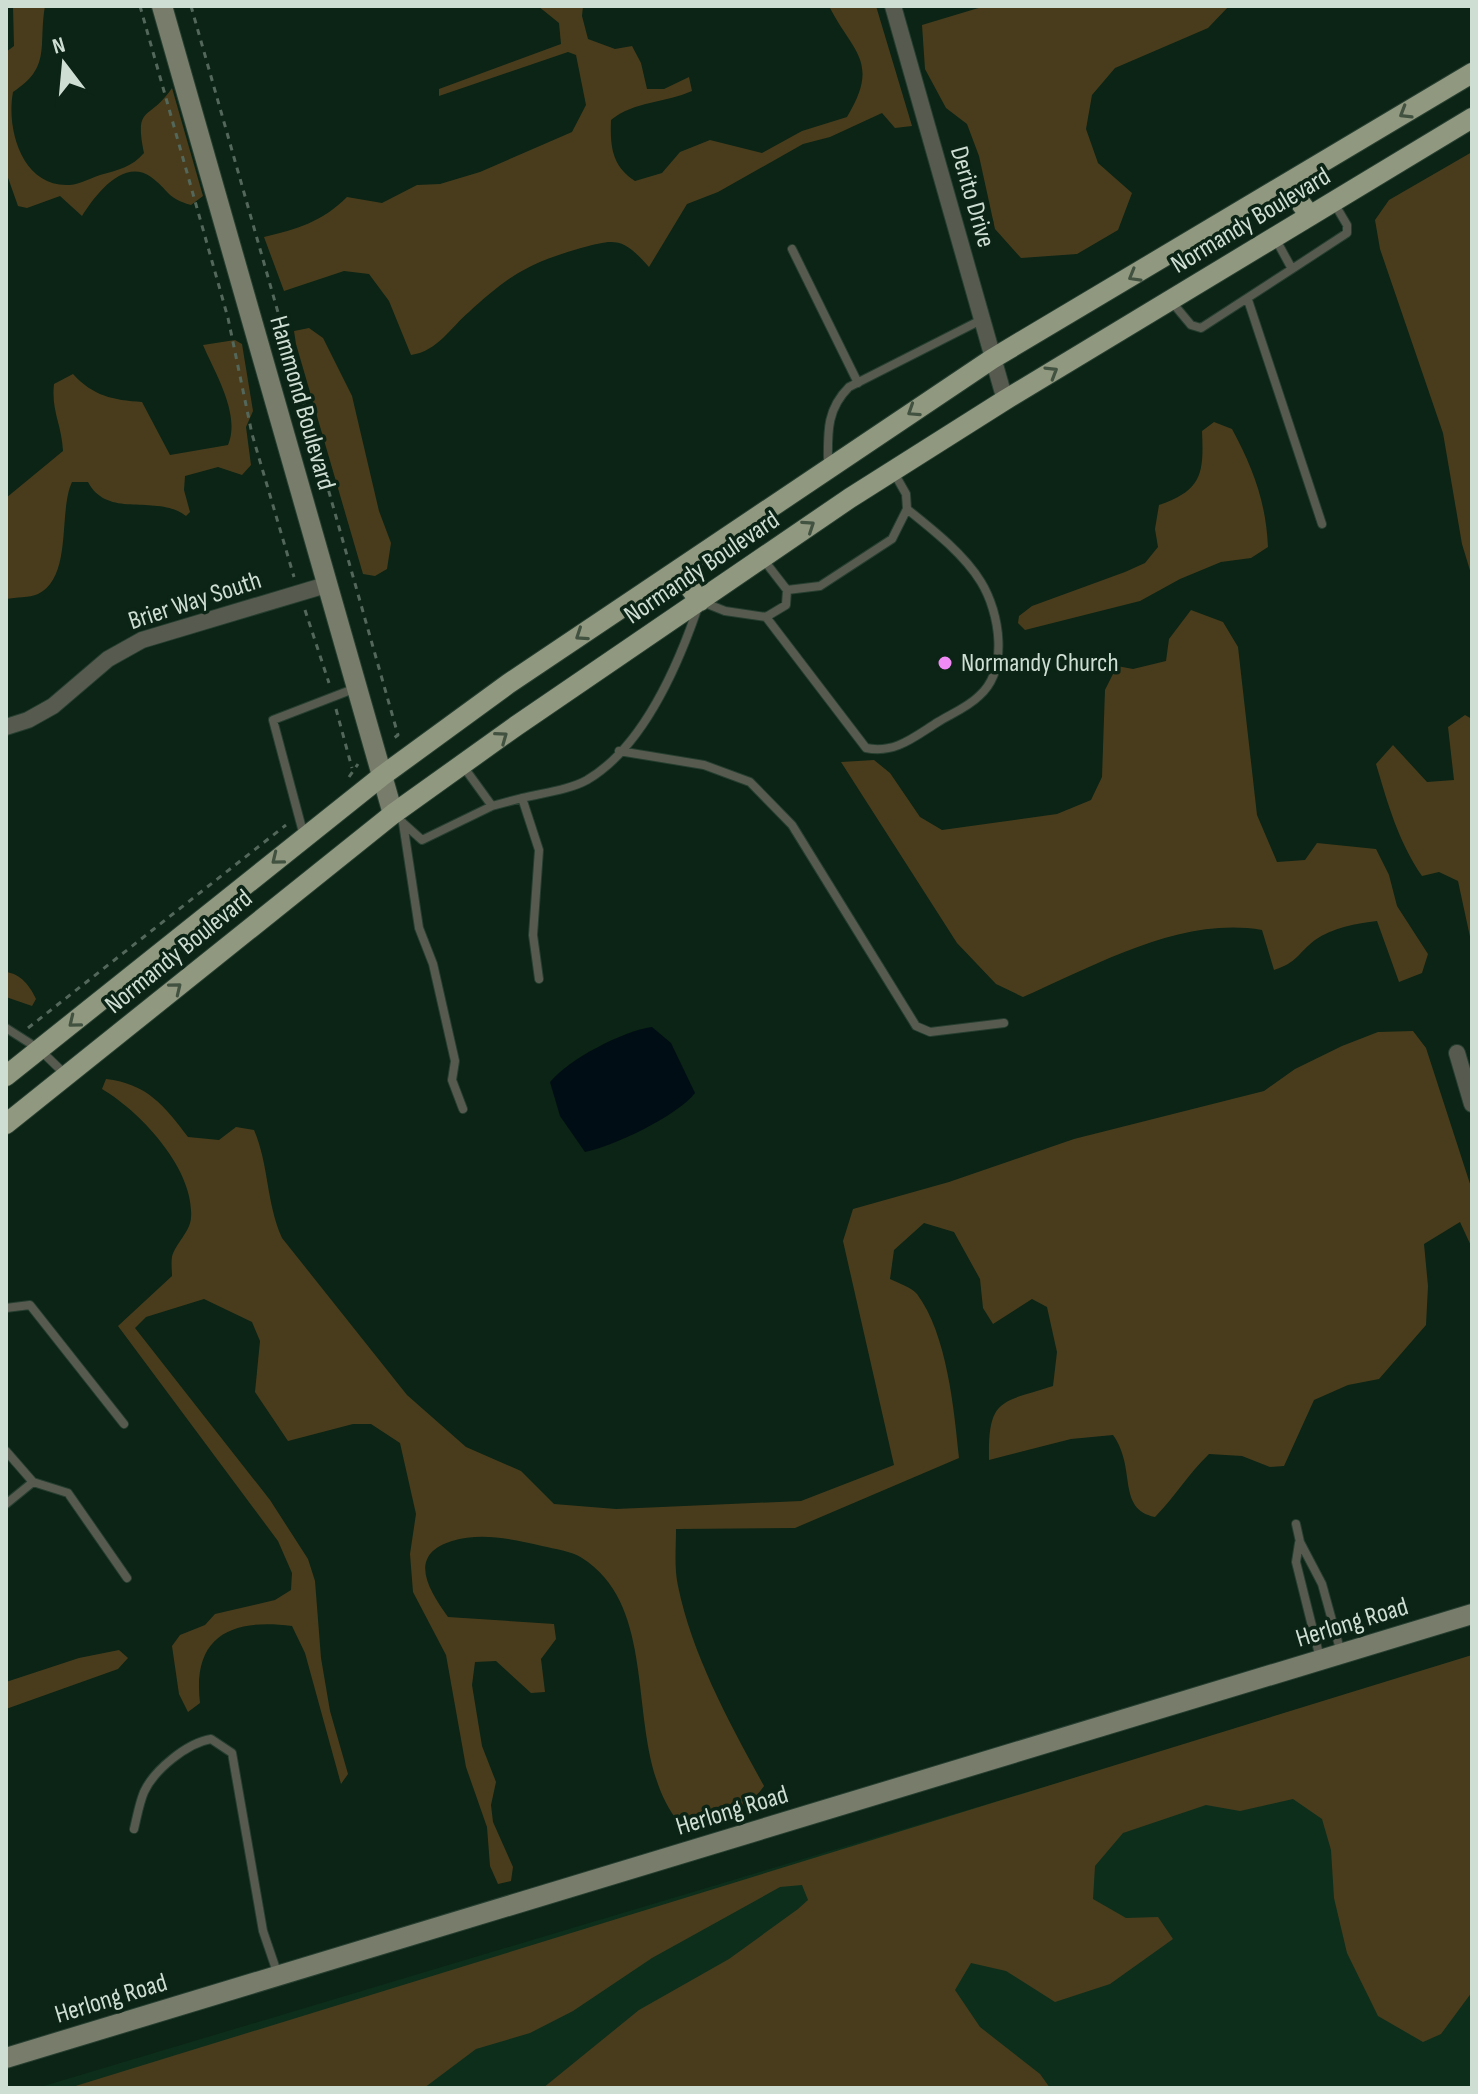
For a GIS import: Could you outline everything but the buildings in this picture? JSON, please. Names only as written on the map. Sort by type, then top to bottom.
[{"type":"main road","name":"Normandy Boulevard","points":[[6,1076],[382,776],[508,684],[992,359],[1472,73]]},
{"type":"main road","name":"Normandy Boulevard","points":[[6,1124],[398,819],[462,765],[700,601],[1005,400],[1472,118]]},
{"type":"main road","points":[[1287,184],[1310,216]]},
{"type":"main road","points":[[677,571],[700,601]]},
{"type":"street","name":"Hammond Boulevard","points":[[162,6],[326,585],[382,776],[398,819]]},
{"type":"street","name":"Derito Drive","points":[[893,6],[1005,400]]},
{"type":"street","name":"Brier Way South","points":[[6,727],[28,720],[53,706],[108,659],[142,640],[326,585]]},
{"type":"street","points":[[1457,1053],[1472,1104]]},
{"type":"street","name":"Herlong Road","points":[[7,2055],[278,1976],[1472,1614]]},
{"type":"lane","points":[[1170,300],[1191,325],[1201,328],[1248,300],[1347,233],[1347,225],[1333,202]]},
{"type":"lane","points":[[1275,237],[1292,269]]},
{"type":"lane","points":[[792,249],[858,383]]},
{"type":"lane","points":[[1248,300],[1322,524]]},
{"type":"lane","points":[[828,467],[829,416],[837,399],[858,383],[981,320]]},
{"type":"lane","points":[[787,590],[820,586],[876,553],[892,539],[907,509],[906,494],[893,471]]},
{"type":"lane","points":[[766,617],[866,748],[881,751],[903,745],[980,696],[994,675],[999,656],[992,607],[972,570],[907,509]]},
{"type":"lane","points":[[398,819],[422,840],[492,806],[586,781],[619,751],[674,674],[700,601],[725,611],[766,617],[786,605],[787,590],[762,559]]},
{"type":"lane","points":[[305,837],[273,720],[356,688]]},
{"type":"lane","points":[[619,751],[704,765],[750,782],[792,825],[916,1026],[930,1032],[1004,1023]]},
{"type":"lane","points":[[462,765],[492,806]]},
{"type":"lane","points":[[522,798],[539,850],[533,935],[539,979]]},
{"type":"lane","points":[[398,819],[419,928],[433,964],[455,1061],[452,1080],[463,1109]]},
{"type":"lane","points":[[6,1028],[39,1049],[67,1075]]},
{"type":"lane","points":[[6,1308],[30,1305],[124,1424]]},
{"type":"lane","points":[[6,1451],[33,1482],[68,1493],[127,1578]]},
{"type":"lane","points":[[6,1504],[33,1482]]},
{"type":"lane","points":[[1296,1524],[1300,1542],[1322,1584],[1341,1654]]},
{"type":"lane","points":[[1300,1542],[1296,1562],[1321,1660]]},
{"type":"lane","points":[[134,1829],[145,1790],[171,1761],[198,1741],[211,1739],[232,1753],[263,1931],[278,1976]]},
{"type":"path","points":[[140,6],[228,318],[252,434],[352,768]]},
{"type":"path","points":[[191,6],[398,735],[352,768],[344,781]]},
{"type":"path","points":[[18,1036],[299,816]]},
{"type":"shaded area","points":[[13,6],[45,6],[38,64],[25,83],[13,92],[11,107],[15,138],[29,167],[53,183],[70,185],[130,165],[144,153],[142,120],[172,88],[203,196],[191,205],[172,196],[151,177],[130,172],[110,182],[82,216],[60,196],[27,208],[18,206],[6,172],[6,52],[14,46]]},
{"type":"shaded area","points":[[538,6],[583,6],[582,16],[588,39],[615,49],[632,46],[641,63],[647,89],[664,89],[689,77],[692,91],[630,109],[611,120],[614,155],[621,169],[635,181],[662,173],[680,152],[710,140],[762,153],[802,131],[847,117],[862,82],[862,69],[854,47],[829,6],[876,6],[912,126],[895,128],[882,113],[830,137],[803,144],[718,192],[687,204],[649,267],[626,246],[611,242],[581,248],[537,264],[501,285],[436,344],[420,353],[411,355],[389,301],[369,274],[344,271],[284,291],[264,237],[308,223],[328,213],[347,197],[382,203],[417,185],[440,184],[480,172],[572,132],[586,105],[576,55],[568,52],[439,96],[439,89],[561,44],[559,23]]},
{"type":"shaded area","points":[[985,6],[1229,6],[1208,28],[1115,68],[1092,95],[1086,129],[1098,163],[1132,193],[1118,230],[1077,254],[1021,258],[995,229],[979,156],[967,124],[946,108],[925,69],[922,25]]},
{"type":"shaded area","points":[[1472,152],[1472,577],[1462,544],[1443,433],[1380,249],[1375,220],[1389,200]]},
{"type":"shaded area","points":[[309,328],[323,338],[352,396],[379,511],[391,543],[387,569],[375,576],[363,574],[296,344],[294,331]]},
{"type":"shaded area","points":[[235,340],[242,344],[253,411],[246,427],[251,465],[242,475],[218,467],[185,476],[184,490],[190,512],[186,516],[161,506],[108,500],[88,482],[72,482],[56,574],[49,586],[38,594],[6,599],[6,498],[63,451],[54,384],[73,374],[104,396],[142,402],[170,455],[228,445],[231,433],[229,408],[203,345]]},
{"type":"shaded area","points":[[1214,422],[1232,429],[1246,458],[1261,500],[1268,547],[1251,558],[1221,562],[1180,579],[1140,601],[1025,630],[1018,623],[1019,616],[1032,606],[1145,563],[1158,547],[1155,529],[1159,505],[1192,486],[1201,469],[1202,431]]},
{"type":"shaded area","points":[[1191,610],[1223,622],[1238,647],[1257,815],[1277,862],[1305,860],[1317,843],[1376,849],[1389,875],[1397,906],[1428,954],[1422,973],[1399,982],[1377,921],[1329,932],[1315,940],[1293,961],[1274,970],[1262,930],[1231,928],[1200,930],[1169,937],[1109,958],[1023,997],[996,984],[957,943],[841,762],[874,760],[890,773],[920,817],[942,830],[1057,814],[1091,800],[1102,777],[1105,690],[1117,666],[1133,669],[1166,661],[1169,639]]},
{"type":"shaded area","points":[[1465,715],[1472,719],[1472,946],[1458,881],[1439,872],[1422,876],[1400,836],[1376,764],[1393,745],[1427,782],[1454,780],[1448,727]]},
{"type":"shaded area","points":[[6,972],[16,975],[28,985],[36,999],[32,1006],[6,997]]},
{"type":"shaded area","points":[[652,1027],[671,1043],[695,1093],[674,1111],[644,1129],[585,1152],[560,1116],[550,1082],[570,1064],[597,1047]]},
{"type":"shaded area","points":[[1413,1031],[1426,1048],[1472,1190],[1472,1248],[1460,1222],[1424,1244],[1428,1286],[1426,1325],[1379,1379],[1348,1385],[1314,1400],[1284,1466],[1270,1467],[1242,1456],[1209,1454],[1155,1517],[1143,1513],[1135,1505],[1120,1448],[1113,1435],[1071,1439],[989,1460],[991,1425],[1001,1406],[1020,1396],[1053,1386],[1057,1352],[1047,1307],[1032,1299],[993,1324],[983,1308],[980,1279],[954,1232],[924,1223],[894,1250],[890,1279],[917,1294],[936,1330],[951,1395],[959,1458],[795,1528],[676,1529],[677,1579],[684,1612],[702,1663],[764,1786],[738,1809],[680,1824],[662,1794],[651,1759],[634,1647],[625,1612],[608,1582],[582,1558],[531,1543],[486,1537],[463,1538],[438,1547],[426,1564],[426,1574],[434,1595],[448,1617],[554,1624],[556,1639],[541,1659],[545,1692],[531,1693],[496,1661],[475,1662],[472,1685],[482,1746],[496,1782],[491,1805],[493,1822],[513,1867],[511,1881],[498,1884],[490,1866],[487,1827],[466,1767],[446,1655],[413,1592],[410,1554],[416,1514],[400,1443],[371,1424],[353,1424],[288,1441],[255,1392],[260,1341],[252,1322],[204,1299],[146,1317],[135,1328],[270,1500],[308,1559],[315,1581],[321,1658],[330,1711],[348,1774],[341,1784],[305,1653],[292,1626],[251,1625],[220,1636],[202,1662],[200,1703],[188,1712],[179,1694],[172,1646],[180,1635],[205,1625],[215,1614],[275,1600],[291,1590],[292,1573],[278,1541],[118,1326],[172,1276],[172,1257],[191,1218],[190,1200],[175,1162],[133,1112],[102,1089],[106,1079],[144,1091],[171,1115],[188,1137],[219,1140],[236,1127],[254,1130],[282,1238],[407,1395],[466,1447],[521,1471],[554,1504],[616,1509],[801,1501],[894,1465],[843,1241],[853,1209],[949,1182],[1074,1139],[1264,1091],[1295,1069],[1342,1046],[1378,1032]]},
{"type":"shaded area","points":[[119,1650],[128,1658],[118,1669],[6,1709],[6,1682],[79,1658]]},
{"type":"shaded area","points":[[1472,1655],[1472,1992],[1441,2034],[1423,2042],[1378,2016],[1347,1953],[1334,1898],[1331,1850],[1322,1819],[1293,1799],[1240,1811],[1206,1805],[1123,1833],[1095,1866],[1093,1899],[1126,1918],[1158,1917],[1173,1939],[1110,1984],[1055,2002],[1006,1971],[971,1963],[955,1990],[980,2027],[1040,2074],[1050,2088],[543,2088],[639,2010],[729,1959],[798,1909],[808,1900],[802,1885],[780,1887],[652,1958],[573,2011],[530,2033],[476,2049],[424,2088],[69,2088]]},
{"type":"shaded area","points":[[1472,1659],[1472,2088],[37,2088]]},
{"type":"place","name":"Normandy Church","points":[[945,663]]}]
